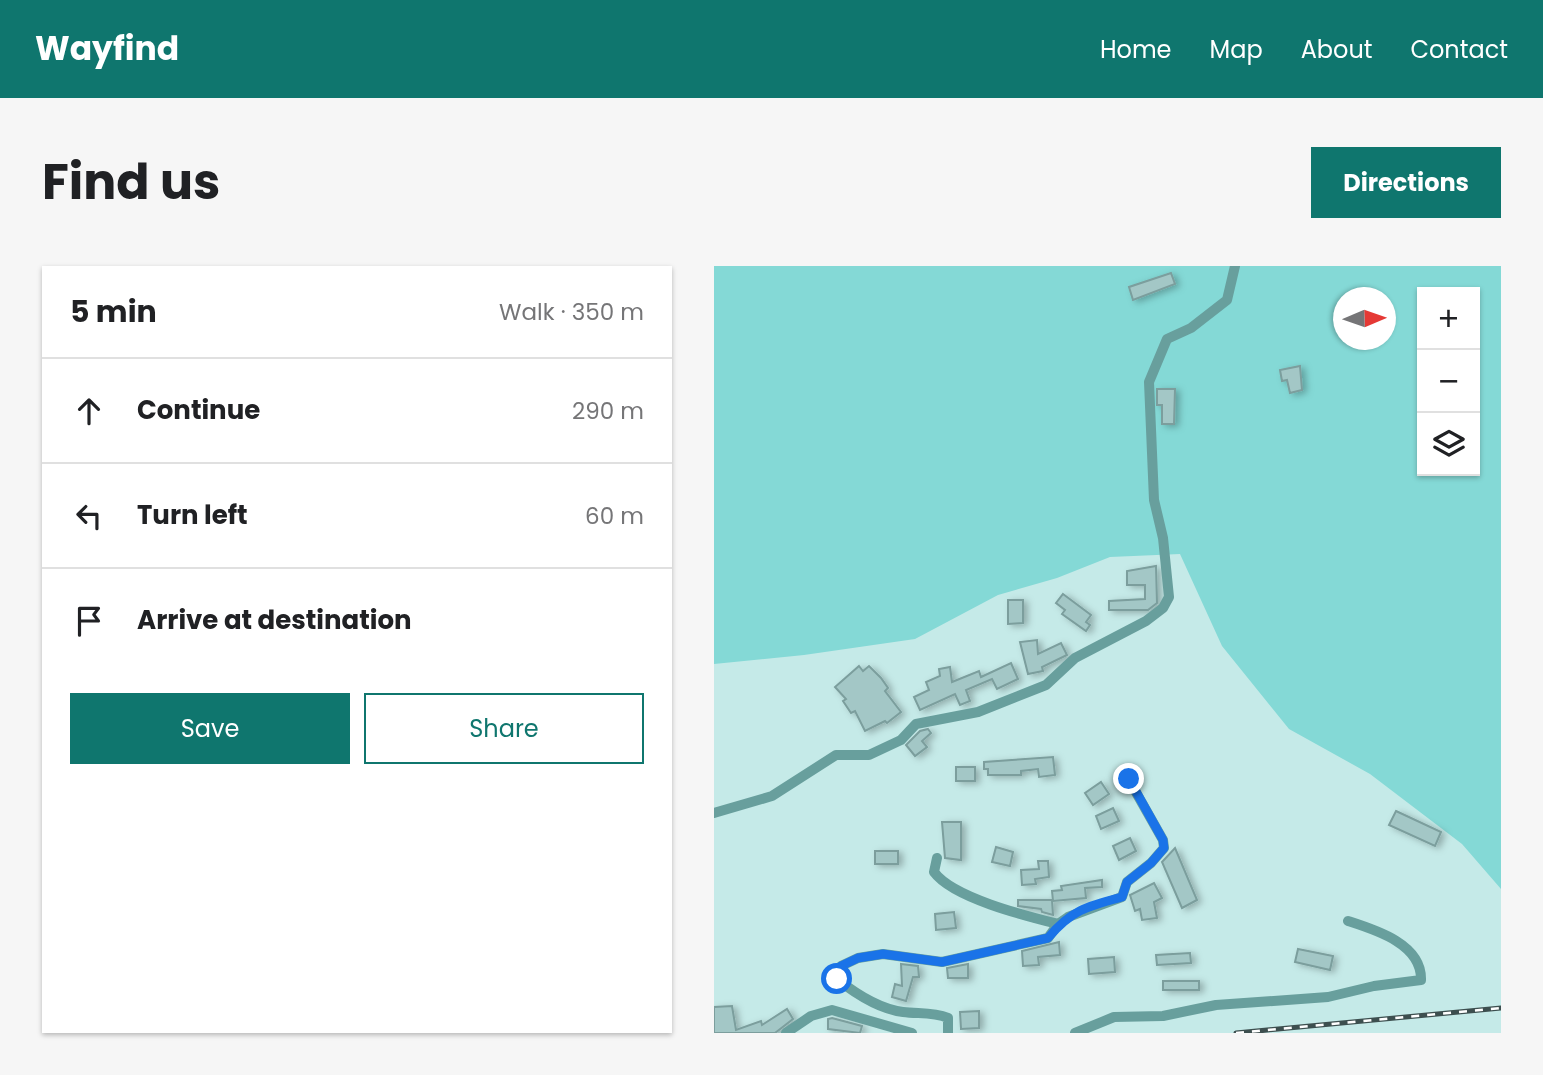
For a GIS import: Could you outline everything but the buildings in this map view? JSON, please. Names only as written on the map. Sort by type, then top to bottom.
[{"type":"street","points":[[714,813],[772,796],[836,755],[869,755],[901,740],[916,724],[978,712],[1046,685],[1075,658],[1146,621],[1163,608],[1169,597],[1163,538],[1154,500],[1149,382],[1167,339],[1191,327],[1227,300],[1235,266]]},
{"type":"street","points":[[948,1033],[948,1018],[938,1014],[899,1012],[858,996],[837,979],[841,966],[858,958],[883,954],[942,962],[1048,938],[1058,924],[1096,904],[1122,897],[1127,882],[1151,863],[1164,848],[1163,840],[1129,779]]},
{"type":"street","points":[[937,858],[934,872],[947,884],[1033,918],[1058,924]]},
{"type":"street","points":[[1075,1033],[1114,1017],[1163,1016],[1216,1004],[1328,996],[1421,980],[1412,953],[1380,932],[1348,921]]},
{"type":"street","points":[[786,1033],[811,1016],[832,1010],[912,1033]]},
{"type":"shaded area","points":[[714,266],[1501,266],[1501,889],[1462,844],[1370,774],[1289,729],[1222,646],[1180,554],[1110,557],[1057,578],[998,595],[915,639],[804,655],[714,664]]},
{"type":"railway","points":[[1236,1033],[1501,1008]]},
{"type":"route","points":[[837,979],[841,966],[858,958],[883,954],[915,956],[942,962],[1048,938],[1058,924],[1068,917],[1096,904],[1122,897],[1127,889],[1127,882],[1151,863],[1164,848],[1163,840],[1129,779]]}]
